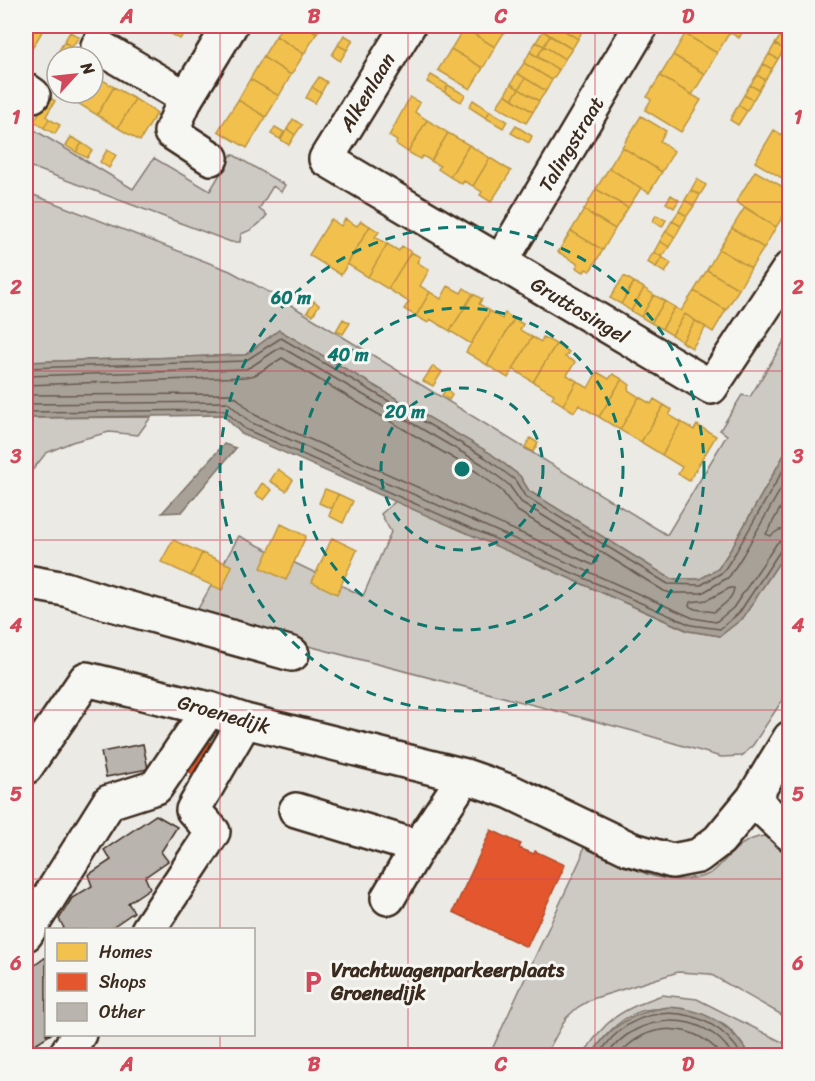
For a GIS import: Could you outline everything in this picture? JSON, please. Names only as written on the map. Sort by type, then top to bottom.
[{"type":"street","points":[[211,158],[171,132],[186,98],[230,26]]},
{"type":"street","name":"Alkenlaan","points":[[326,159],[408,26]]},
{"type":"street","name":"Talingstraat","points":[[500,263],[641,26]]},
{"type":"street","points":[[105,50],[186,98]]},
{"type":"street","name":"Gruttosingel","points":[[326,159],[711,387],[789,268]]},
{"type":"street","points":[[26,582],[65,589],[292,654]]},
{"type":"street","name":"Groenedijk","points":[[26,767],[86,679],[465,776],[511,792],[630,849],[672,861],[698,856],[718,840],[753,799],[789,738]]},
{"type":"street","points":[[26,934],[109,802],[156,787],[208,709]]},
{"type":"street","points":[[193,810],[245,721]]},
{"type":"street","points":[[388,898],[418,847],[465,776]]},
{"type":"street","points":[[149,928],[213,832],[193,810],[156,787]]},
{"type":"street","points":[[753,799],[789,834]]},
{"type":"street","points":[[296,810],[418,847]]},
{"type":"street","points":[[65,1056],[78,1036]]},
{"type":"shaded area","points":[[26,125],[133,189],[154,158],[210,191],[232,154],[285,185],[281,192],[273,186],[259,209],[267,215],[261,222],[241,234],[240,242],[231,242],[26,165]]},
{"type":"shaded area","points":[[26,192],[230,271],[276,296],[667,535],[727,435],[720,430],[742,395],[750,397],[789,333],[789,446],[718,569],[700,579],[671,579],[529,491],[520,476],[490,453],[279,331],[245,355],[26,362]]},
{"type":"shaded area","points":[[151,417],[138,435],[109,432],[72,442],[46,453],[26,478],[26,418]]},
{"type":"shaded area","points":[[396,501],[688,631],[720,636],[743,618],[789,547],[789,690],[753,745],[742,756],[721,757],[633,731],[194,616],[239,536],[363,596],[391,532],[381,514]]},
{"type":"shaded area","points":[[764,836],[785,842],[789,846],[789,1019],[710,974],[678,972],[592,999],[578,1007],[566,1018],[548,1055],[489,1056],[581,858],[585,843],[637,870],[664,879],[679,880],[711,873],[742,844]]},
{"type":"shaded area","points":[[662,995],[697,999],[790,1046],[789,1055],[749,1055],[735,1035],[722,1024],[706,1018],[651,1009],[632,1014],[624,1019],[609,1032],[592,1055],[583,1056],[599,1033],[616,1017],[636,1005]]},
{"type":"water","points":[[279,330],[490,453],[520,476],[529,491],[671,579],[700,579],[718,569],[789,446],[789,547],[743,618],[720,636],[689,631],[242,434],[223,415],[26,418],[26,362],[245,355]]},
{"type":"water","points":[[224,444],[236,448],[182,512],[162,513]]},
{"type":"water","points":[[669,1007],[694,1011],[716,1020],[734,1035],[749,1055],[592,1055],[606,1035],[624,1021],[645,1012]]},
{"type":"building: Homes","points":[[26,26],[37,26],[43,30],[26,59]]},
{"type":"building: Homes","points":[[157,26],[189,26],[180,39]]},
{"type":"building: Homes","points":[[282,26],[305,26],[317,33],[304,54],[276,36]]},
{"type":"building: Homes","points":[[305,26],[321,26],[317,33]]},
{"type":"building: Homes","points":[[465,26],[508,26],[495,47],[464,28]]},
{"type":"building: Homes","points":[[546,26],[557,26],[578,39],[572,49],[543,31]]},
{"type":"building: Homes","points":[[557,26],[581,26],[584,28],[578,39]]},
{"type":"building: Homes","points":[[691,26],[719,26],[730,32],[717,53],[685,34]]},
{"type":"building: Homes","points":[[719,26],[746,26],[739,38]]},
{"type":"building: Homes","points":[[787,26],[790,26],[790,38],[782,34]]},
{"type":"building: Homes","points":[[464,28],[495,47],[483,68],[451,49]]},
{"type":"building: Homes","points":[[543,31],[550,36],[544,46],[536,42]]},
{"type":"building: Homes","points":[[70,32],[79,37],[73,45],[64,42]]},
{"type":"building: Homes","points":[[685,34],[717,53],[705,74],[673,55]]},
{"type":"building: Homes","points":[[782,34],[790,38],[784,49],[775,44]]},
{"type":"building: Homes","points":[[344,35],[353,40],[347,50],[338,45]]},
{"type":"building: Homes","points":[[276,36],[304,54],[291,75],[263,57]]},
{"type":"building: Homes","points":[[550,36],[572,49],[565,59],[544,46]]},
{"type":"building: Homes","points":[[536,42],[544,46],[537,57],[530,52]]},
{"type":"building: Homes","points":[[775,44],[784,49],[778,59],[769,54]]},
{"type":"building: Homes","points":[[338,45],[347,50],[340,61],[332,55]]},
{"type":"building: Homes","points":[[544,46],[565,59],[559,70],[537,57]]},
{"type":"building: Homes","points":[[451,49],[483,68],[470,89],[438,70]]},
{"type":"building: Homes","points":[[530,52],[559,70],[552,80],[524,63]]},
{"type":"building: Homes","points":[[769,54],[778,59],[772,69],[763,64]]},
{"type":"building: Homes","points":[[673,55],[705,74],[692,95],[660,76]]},
{"type":"building: Homes","points":[[263,57],[291,75],[279,96],[250,79]]},
{"type":"building: Homes","points":[[524,63],[552,80],[546,91],[517,73]]},
{"type":"building: Homes","points":[[763,64],[772,69],[765,80],[757,75]]},
{"type":"building: Homes","points":[[517,73],[525,78],[519,89],[511,84]]},
{"type":"building: Homes","points":[[431,75],[448,85],[444,92],[427,82]]},
{"type":"building: Homes","points":[[757,75],[765,80],[759,90],[750,85]]},
{"type":"building: Homes","points":[[660,76],[701,100],[681,132],[645,110],[651,100],[647,97]]},
{"type":"building: Homes","points":[[319,77],[327,82],[321,93],[312,87]]},
{"type":"building: Homes","points":[[525,78],[546,91],[539,101],[519,89]]},
{"type":"building: Homes","points":[[250,79],[279,96],[266,117],[238,100]]},
{"type":"building: Homes","points":[[105,81],[114,87],[105,102]]},
{"type":"building: Homes","points":[[511,84],[519,89],[512,99],[505,94]]},
{"type":"building: Homes","points":[[448,85],[465,95],[461,102],[444,92]]},
{"type":"building: Homes","points":[[750,85],[759,90],[753,100],[744,95]]},
{"type":"building: Homes","points":[[114,87],[135,99],[118,128],[97,115]]},
{"type":"building: Homes","points":[[312,87],[321,93],[315,103],[306,98]]},
{"type":"building: Homes","points":[[519,89],[539,101],[533,112],[512,99]]},
{"type":"building: Homes","points":[[505,94],[533,112],[526,123],[497,106]]},
{"type":"building: Homes","points":[[744,95],[753,100],[747,111],[738,105]]},
{"type":"building: Homes","points":[[410,97],[420,103],[415,112],[427,120],[408,152],[389,136]]},
{"type":"building: Homes","points":[[135,99],[157,113],[140,141],[118,128]]},
{"type":"building: Homes","points":[[238,100],[266,117],[247,148],[218,131]]},
{"type":"building: Homes","points":[[473,100],[490,111],[486,118],[469,107]]},
{"type":"building: Homes","points":[[45,103],[53,105],[46,116],[49,119],[44,128],[34,121]]},
{"type":"building: Homes","points":[[81,105],[103,105],[97,115]]},
{"type":"building: Homes","points":[[738,105],[747,111],[738,125],[730,120]]},
{"type":"building: Homes","points":[[490,111],[507,121],[503,128],[486,118]]},
{"type":"building: Homes","points":[[641,116],[666,131],[660,141],[674,151],[662,172],[622,147]]},
{"type":"building: Homes","points":[[49,119],[60,125],[55,134],[44,128]]},
{"type":"building: Homes","points":[[293,119],[302,125],[295,135],[287,129]]},
{"type":"building: Homes","points":[[427,120],[448,133],[431,161],[423,156],[420,159],[408,152]]},
{"type":"building: Homes","points":[[516,126],[532,136],[529,143],[511,133]]},
{"type":"building: Homes","points":[[275,127],[284,132],[280,139],[271,134]]},
{"type":"building: Homes","points":[[287,129],[295,135],[289,145],[281,140]]},
{"type":"building: Homes","points":[[774,130],[790,140],[790,183],[755,162]]},
{"type":"building: Homes","points":[[448,133],[469,145],[450,177],[438,169],[440,166],[431,161]]},
{"type":"building: Homes","points":[[71,137],[82,143],[76,152],[66,146]]},
{"type":"building: Homes","points":[[82,143],[92,150],[87,158],[76,152]]},
{"type":"building: Homes","points":[[469,145],[490,158],[473,186],[464,181],[462,184],[450,177]]},
{"type":"building: Homes","points":[[622,147],[662,172],[649,193],[609,168]]},
{"type":"building: Homes","points":[[107,150],[116,155],[109,168],[100,162]]},
{"type":"building: Homes","points":[[490,158],[511,171],[491,202],[480,195],[482,192],[473,186]]},
{"type":"building: Homes","points":[[609,168],[641,188],[628,208],[596,189]]},
{"type":"building: Homes","points":[[755,171],[790,191],[790,196],[785,203],[790,206],[776,227],[736,202]]},
{"type":"building: Homes","points":[[697,179],[706,185],[700,195],[691,190]]},
{"type":"building: Homes","points":[[596,189],[628,208],[615,229],[584,210]]},
{"type":"building: Homes","points":[[691,190],[700,195],[694,206],[685,200]]},
{"type":"building: Homes","points":[[671,195],[679,200],[674,208],[666,203]]},
{"type":"building: Homes","points":[[685,200],[694,206],[687,216],[679,211]]},
{"type":"building: Homes","points":[[745,207],[776,227],[764,248],[732,228]]},
{"type":"building: Homes","points":[[584,210],[615,229],[603,250],[571,231]]},
{"type":"building: Homes","points":[[679,211],[687,216],[681,226],[672,221]]},
{"type":"building: Homes","points":[[656,215],[666,220],[662,227],[653,221]]},
{"type":"building: Homes","points":[[331,219],[341,226],[345,219],[357,226],[361,221],[370,226],[341,275],[309,255]]},
{"type":"building: Homes","points":[[672,221],[681,226],[675,237],[666,231]]},
{"type":"building: Homes","points":[[370,226],[379,232],[375,237],[387,244],[368,277],[347,264]]},
{"type":"building: Homes","points":[[732,228],[764,248],[751,268],[719,249]]},
{"type":"building: Homes","points":[[571,231],[603,250],[590,271],[586,269],[584,272],[576,268],[578,264],[558,252]]},
{"type":"building: Homes","points":[[666,231],[675,237],[669,247],[660,241]]},
{"type":"building: Homes","points":[[660,241],[669,247],[662,257],[654,252]]},
{"type":"building: Homes","points":[[387,244],[399,251],[402,246],[411,252],[388,289],[368,277]]},
{"type":"building: Homes","points":[[719,249],[751,268],[739,289],[707,270]]},
{"type":"building: Homes","points":[[411,252],[420,257],[417,262],[429,270],[420,286],[430,292],[416,316],[404,309],[409,302],[388,289]]},
{"type":"building: Homes","points":[[654,252],[662,257],[656,267],[647,262]]},
{"type":"building: Homes","points":[[662,257],[671,263],[665,273],[656,267]]},
{"type":"building: Homes","points":[[707,270],[739,289],[726,310],[694,291]]},
{"type":"building: Homes","points":[[624,276],[634,282],[621,304],[610,298]]},
{"type":"building: Homes","points":[[634,282],[644,288],[631,311],[621,304]]},
{"type":"building: Homes","points":[[448,286],[461,293],[464,288],[473,294],[450,331],[430,319],[428,323],[416,316],[430,292],[441,299]]},
{"type":"building: Homes","points":[[644,288],[654,295],[641,317],[631,311]]},
{"type":"building: Homes","points":[[694,291],[726,310],[713,332],[685,314],[672,335],[662,329],[675,307],[681,311]]},
{"type":"building: Homes","points":[[473,294],[482,299],[479,304],[490,311],[471,344],[450,331]]},
{"type":"building: Homes","points":[[654,295],[665,301],[651,323],[641,317]]},
{"type":"building: Homes","points":[[314,301],[319,305],[313,315],[307,312]]},
{"type":"building: Homes","points":[[665,301],[675,307],[662,329],[651,323]]},
{"type":"building: Homes","points":[[490,311],[502,319],[505,313],[514,319],[487,365],[466,352]]},
{"type":"building: Homes","points":[[685,314],[695,321],[682,342],[672,335]]},
{"type":"building: Homes","points":[[343,319],[350,323],[343,334],[336,331]]},
{"type":"building: Homes","points":[[514,319],[523,324],[520,330],[532,337],[508,378],[487,365]]},
{"type":"building: Homes","points":[[695,321],[706,327],[692,348],[682,342]]},
{"type":"building: Homes","points":[[532,337],[541,342],[543,337],[556,344],[533,382],[513,369]]},
{"type":"building: Homes","points":[[556,344],[569,352],[565,357],[575,362],[567,375],[577,381],[563,405],[552,398],[554,394],[533,382]]},
{"type":"building: Homes","points":[[433,366],[442,372],[433,386],[423,381]]},
{"type":"building: Homes","points":[[597,372],[609,379],[613,374],[622,379],[599,417],[579,405],[574,412],[563,405],[577,381],[588,388]]},
{"type":"building: Homes","points":[[622,379],[630,385],[628,390],[639,397],[620,430],[599,417]]},
{"type":"building: Homes","points":[[447,388],[452,395],[449,400],[442,395]]},
{"type":"building: Homes","points":[[639,397],[651,404],[654,399],[664,405],[641,442],[620,430]]},
{"type":"building: Homes","points":[[664,405],[672,410],[669,415],[681,422],[662,455],[641,442]]},
{"type":"building: Homes","points":[[681,422],[694,430],[697,425],[716,436],[689,481],[678,474],[682,467],[662,455]]},
{"type":"building: Homes","points":[[530,438],[538,443],[533,452],[525,447]]},
{"type":"building: Homes","points":[[278,469],[293,480],[286,491],[270,481]]},
{"type":"building: Homes","points":[[262,483],[272,490],[264,500],[255,494]]},
{"type":"building: Homes","points":[[325,489],[338,494],[332,509],[319,503]]},
{"type":"building: Homes","points":[[338,494],[353,501],[343,523],[329,516]]},
{"type":"building: Homes","points":[[281,524],[306,536],[286,580],[261,568]]},
{"type":"building: Homes","points":[[332,538],[357,550],[337,594],[312,582]]},
{"type":"building: Homes","points":[[173,540],[202,553],[191,576],[161,562]]},
{"type":"building: Homes","points":[[202,553],[232,566],[222,590],[191,576]]},
{"type":"building: Shops","points":[[205,739],[219,748],[199,778],[185,769]]},
{"type":"building: Shops","points":[[491,830],[521,844],[519,848],[534,854],[535,851],[565,865],[527,947],[453,912]]},
{"type":"building: Other","points":[[143,744],[148,769],[106,777],[101,752]]},
{"type":"building: Other","points":[[156,815],[177,827],[161,852],[168,861],[145,877],[150,888],[128,903],[134,912],[111,928],[64,928],[59,919],[72,898],[92,886],[88,875],[111,860],[104,850]]},
{"type":"building: Other","points":[[45,958],[45,1036],[48,1036],[32,1046],[37,1056],[26,1056],[26,984],[32,980],[27,971]]},
{"type":"place","name":"Vrachtwagenparkeerplaats Groenedijk","points":[[313,982]]}]
